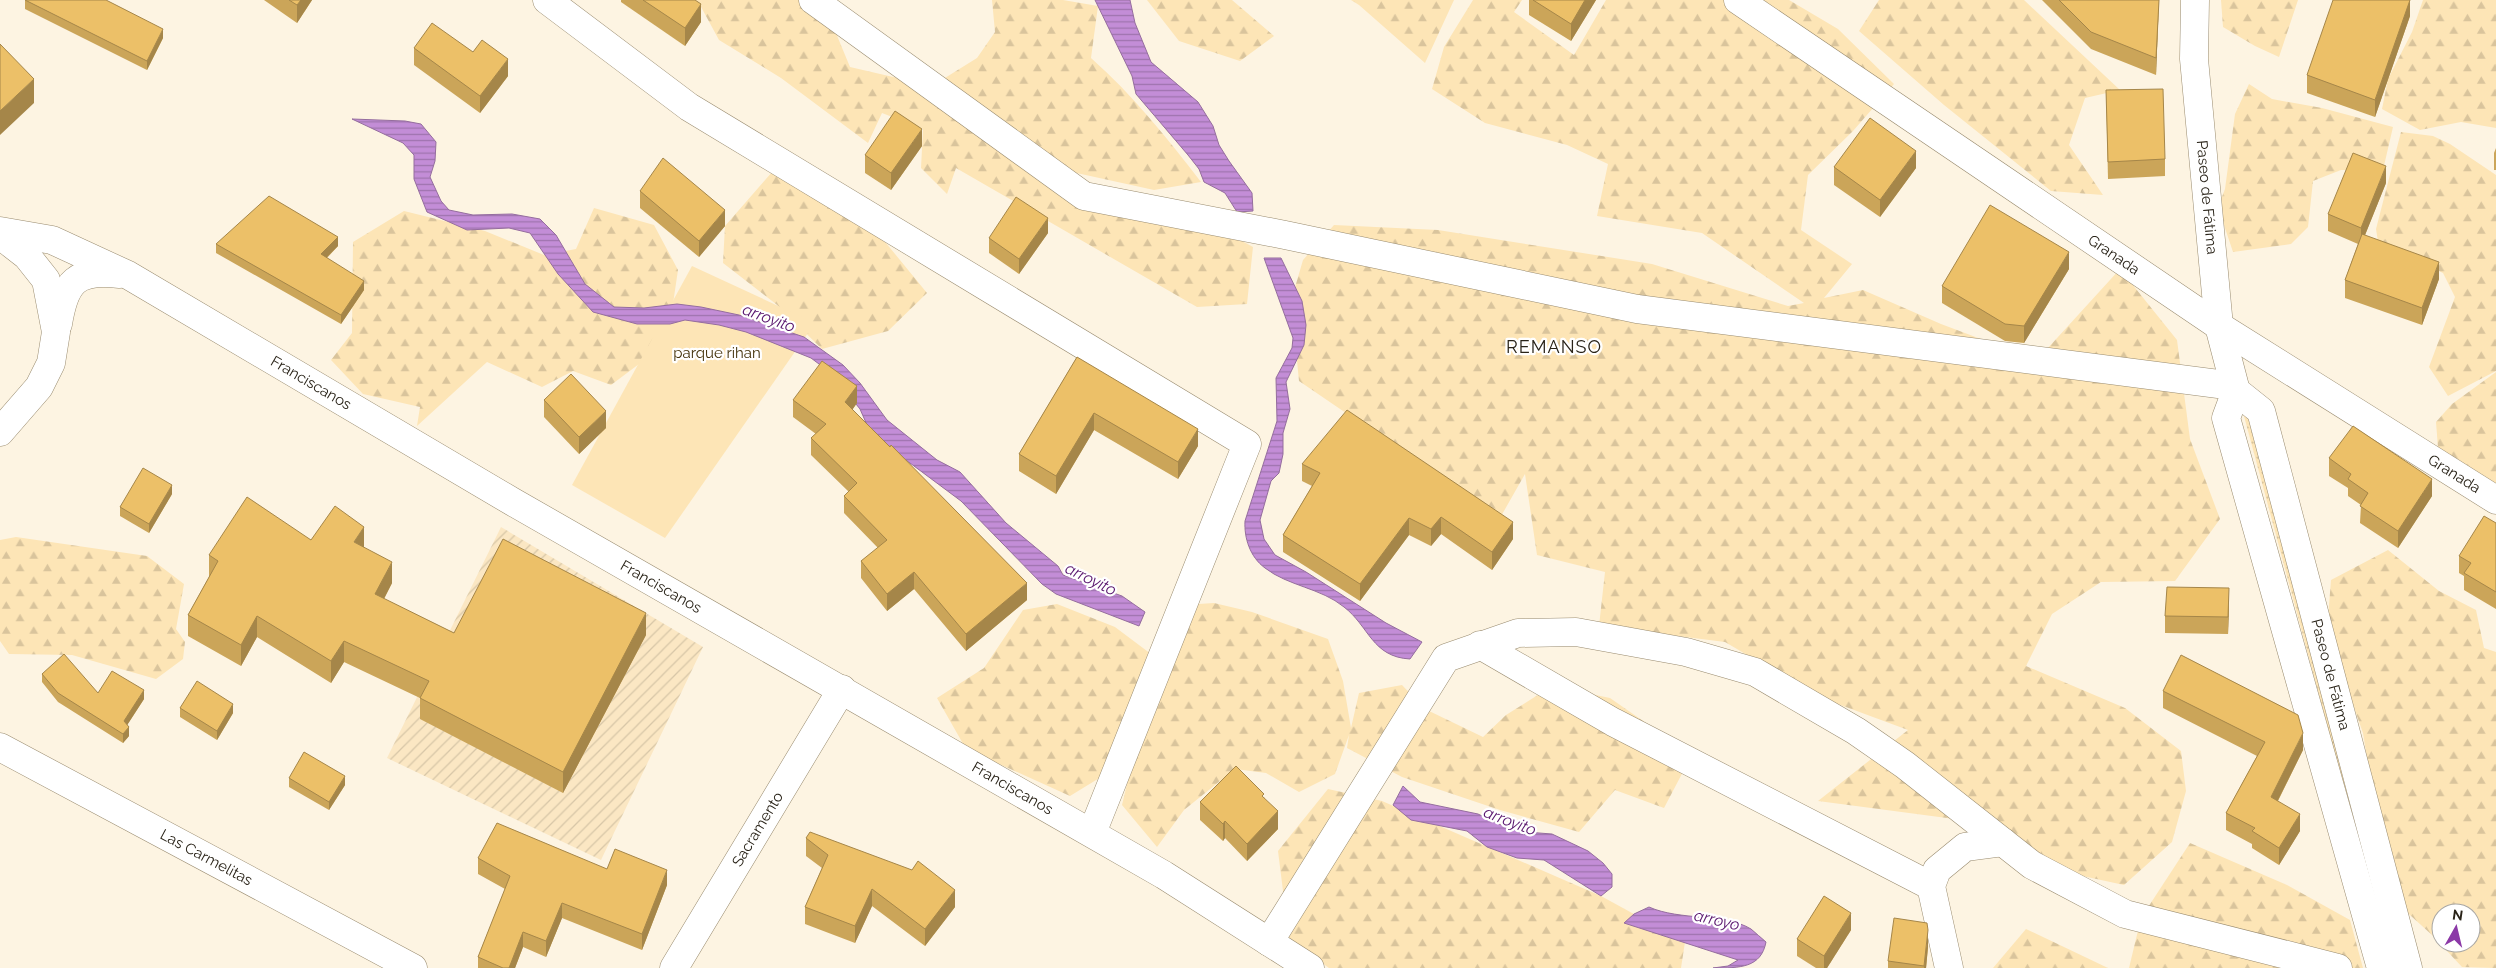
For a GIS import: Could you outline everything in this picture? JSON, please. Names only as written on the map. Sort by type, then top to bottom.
[{"type":"street","points":[[547,0],[689,107],[1247,444],[1092,833]]},
{"type":"street","points":[[813,0],[1084,196],[1295,237],[1637,309],[2235,388]]},
{"type":"street","name":"Granada","points":[[1738,0],[2219,326],[2496,500]]},
{"type":"street","name":"Paseo de Fátima","points":[[2196,0],[2194,60],[2219,326],[2235,388],[2261,411],[2398,962]]},
{"type":"street","name":"Franciscanos","points":[[0,231],[52,240],[128,275],[513,502],[1164,875],[1310,968]]},
{"type":"street","points":[[0,235],[27,256],[46,280],[56,332]]},
{"type":"street","points":[[0,432],[39,387],[51,363],[60,307],[66,290],[77,279],[90,272],[128,275]]},
{"type":"street","points":[[1269,942],[1446,658],[1518,633],[1576,632],[1686,652],[1755,672],[1856,731],[1905,765],[2032,865],[2083,894],[2125,914],[2338,968]]},
{"type":"street","points":[[1480,645],[1613,722],[1931,886]]},
{"type":"street","name":"Sacramento","points":[[674,968],[842,689]]},
{"type":"street","name":"Las Carmelitas","points":[[0,747],[413,968]]},
{"type":"street","points":[[1948,968],[1931,886],[1937,870],[1965,846],[2003,842]]},
{"type":"shaded area","points":[[501,527],[703,647],[601,860],[387,758]]},
{"type":"green space","points":[[695,0],[825,0],[826,9],[850,67],[932,86],[977,58],[995,32],[992,0],[1063,0],[1098,6],[1091,58],[1135,102],[1201,182],[1154,190],[1072,172],[1063,198],[1130,219],[1202,219],[1253,247],[1247,304],[1197,307],[956,168],[947,194],[921,168],[923,129],[882,113],[868,143],[781,78],[719,40],[700,5]]},
{"type":"green space","points":[[1147,0],[1232,0],[1274,36],[1240,61],[1179,41]]},
{"type":"green space","points":[[1351,0],[1454,0],[1425,63]]},
{"type":"green space","points":[[1473,0],[1522,0],[1514,12],[1574,55],[1606,0],[1789,0],[1838,29],[1894,84],[1853,131],[1808,175],[1801,230],[1852,264],[1824,298],[1863,290],[1941,324],[2037,360],[2120,269],[2177,340],[2190,439],[2220,519],[2175,581],[2101,582],[2052,614],[2026,666],[2125,708],[2181,751],[2186,791],[2172,842],[2124,885],[2032,865],[1962,820],[1818,801],[1908,730],[1819,697],[1725,642],[1599,626],[1605,572],[1537,555],[1525,474],[1500,518],[1299,381],[1291,301],[1303,260],[1334,225],[1438,230],[1652,264],[1788,306],[1804,303],[1702,233],[1597,216],[1608,164],[1567,145],[1485,123],[1432,89],[1444,47]]},
{"type":"green space","points":[[1879,0],[2024,0],[2120,90],[2085,98],[2069,145],[2103,195],[2051,191],[1944,105],[1859,31]]},
{"type":"green space","points":[[2221,0],[2298,0],[2279,57],[2255,46],[2223,27]]},
{"type":"green space","points":[[2423,0],[2496,0],[2496,128],[2461,122],[2420,130],[2382,109],[2388,79],[2412,32]]},
{"type":"green space","points":[[2249,84],[2272,99],[2322,108],[2393,127],[2383,170],[2341,170],[2313,181],[2308,227],[2291,244],[2233,252],[2218,207],[2225,189],[2235,114]]},
{"type":"green space","points":[[2401,132],[2433,136],[2450,144],[2496,175],[2496,371],[2448,396],[2429,367],[2455,297],[2443,273],[2413,259],[2379,248],[2376,229]]},
{"type":"green space","points":[[780,163],[886,243],[927,293],[888,331],[822,349],[776,304],[723,263],[725,226]]},
{"type":"green space","points":[[594,208],[654,225],[678,270],[670,324],[639,364],[611,385],[573,371],[542,387],[487,362],[417,426],[420,407],[363,394],[331,360],[352,333],[353,242],[404,211],[485,231],[544,255],[576,249]]},
{"type":"green space","name":"parque rihan","points":[[692,266],[815,323],[665,538],[572,485]]},
{"type":"green space","points":[[2496,372],[2496,484],[2438,448],[2436,422],[2452,404]]},
{"type":"green space","points":[[2244,416],[2248,417],[2385,926],[2381,926]]},
{"type":"green space","points":[[16,537],[147,556],[184,584],[176,629],[185,642],[183,659],[156,679],[72,655],[9,654],[0,641],[0,540]]},
{"type":"green space","points":[[2388,550],[2439,591],[2476,610],[2484,648],[2496,652],[2496,968],[2462,967],[2449,953],[2481,953],[2481,903],[2431,903],[2431,934],[2389,896],[2363,733],[2327,631],[2331,580]]},
{"type":"green space","points":[[1214,603],[1252,612],[1328,639],[1343,681],[1351,728],[1359,693],[1402,685],[1425,709],[1483,737],[1506,715],[1552,686],[1610,698],[1669,739],[1685,768],[1664,808],[1615,790],[1579,832],[1500,810],[1402,777],[1347,748],[1349,735],[1335,774],[1299,792],[1266,773],[1235,769],[1184,810],[1157,847],[1122,805],[1138,738],[1183,605]]},
{"type":"green space","points":[[1057,604],[1115,627],[1151,654],[1119,766],[1070,796],[966,749],[937,698],[984,668],[1023,610]]},
{"type":"green space","points":[[1328,789],[1382,801],[1601,896],[1685,942],[1681,968],[1329,968],[1289,939],[1278,851]]},
{"type":"green space","points":[[2190,843],[2287,885],[2350,920],[2363,968],[2129,968],[2141,918]]},
{"type":"green space","points":[[2026,929],[2108,968],[1993,968]]},
{"type":"water","points":[[1095,0],[1130,0],[1135,23],[1151,62],[1198,102],[1213,126],[1219,145],[1252,193],[1253,211],[1237,212],[1225,193],[1204,182],[1199,169],[1136,94],[1132,76]]},
{"type":"water","points":[[352,119],[405,121],[421,124],[436,142],[435,161],[430,177],[441,201],[449,210],[473,215],[512,214],[540,219],[556,235],[585,284],[614,307],[644,308],[677,304],[701,307],[739,315],[804,337],[843,365],[860,383],[887,420],[937,460],[960,472],[1006,523],[1058,566],[1063,575],[1122,596],[1145,612],[1139,626],[1056,594],[1042,584],[961,501],[871,434],[860,409],[831,373],[811,358],[746,332],[719,325],[685,320],[670,324],[637,324],[593,312],[558,274],[530,233],[509,228],[467,230],[427,212],[414,179],[414,155],[403,143]]},
{"type":"water","points":[[1264,258],[1281,258],[1302,301],[1306,325],[1304,345],[1286,382],[1290,409],[1283,433],[1283,454],[1279,473],[1271,481],[1260,520],[1264,539],[1275,555],[1306,572],[1386,623],[1422,642],[1410,659],[1387,653],[1379,647],[1360,623],[1344,607],[1325,595],[1274,574],[1260,564],[1249,547],[1245,521],[1277,421],[1276,378],[1292,348],[1293,338]]},
{"type":"water","points":[[1403,786],[1420,802],[1478,814],[1501,825],[1526,832],[1552,834],[1588,851],[1603,863],[1612,874],[1612,887],[1601,896],[1544,860],[1517,858],[1487,847],[1467,831],[1411,820],[1393,805]]},
{"type":"water","name":"arroyo","points":[[1649,907],[1674,914],[1740,924],[1751,929],[1766,942],[1763,951],[1754,962],[1748,965],[1732,968],[1713,968],[1728,966],[1738,960],[1624,923],[1634,914]]},
{"type":"building","points":[[25,0],[106,0],[163,29],[147,61]]},
{"type":"building","points":[[289,0],[301,0],[297,5]]},
{"type":"building","points":[[643,0],[695,0],[701,4],[685,28]]},
{"type":"building","points":[[1533,0],[1585,0],[1571,24]]},
{"type":"building","points":[[2059,0],[2159,0],[2156,58],[2091,32]]},
{"type":"building","points":[[2333,0],[2410,0],[2375,100],[2307,75]]},
{"type":"building","points":[[432,23],[473,52],[482,40],[508,59],[480,96],[414,48]]},
{"type":"building","points":[[0,44],[34,79],[0,111]]},
{"type":"building","points":[[2163,89],[2165,159],[2108,162],[2106,90]]},
{"type":"building","points":[[895,111],[922,129],[891,173],[865,155]]},
{"type":"building","points":[[1870,118],[1916,151],[1880,200],[1834,167]]},
{"type":"building","points":[[2353,153],[2386,166],[2361,228],[2328,214]]},
{"type":"building","points":[[663,158],[725,210],[699,241],[640,191]]},
{"type":"building","points":[[269,196],[338,237],[321,254],[364,281],[341,315],[216,244]]},
{"type":"building","points":[[1016,197],[1048,218],[1019,259],[989,238]]},
{"type":"building","points":[[1990,205],[2069,252],[2024,326],[2005,324],[1942,286]]},
{"type":"building","points":[[2362,234],[2439,262],[2422,308],[2345,280]]},
{"type":"building","points":[[1077,357],[1198,429],[1178,462],[1094,413],[1056,476],[1019,454]]},
{"type":"building","points":[[822,361],[857,386],[845,402],[890,447],[891,445],[1027,583],[966,634],[914,572],[887,594],[861,561],[887,540],[844,496],[857,483],[811,438],[826,424],[793,400]]},
{"type":"building","points":[[571,374],[606,411],[579,437],[544,400]]},
{"type":"building","points":[[1347,410],[1513,522],[1492,552],[1441,517],[1431,529],[1409,518],[1360,584],[1283,535],[1320,473],[1302,464]]},
{"type":"building","points":[[2353,426],[2432,479],[2398,531],[2360,506],[2368,493],[2348,479],[2351,474],[2329,458]]},
{"type":"building","points":[[143,468],[172,485],[149,524],[120,507]]},
{"type":"building","points":[[247,497],[311,540],[335,506],[364,527],[354,542],[392,562],[375,594],[454,633],[503,539],[646,613],[563,772],[420,698],[429,681],[344,641],[331,661],[257,616],[241,645],[188,615],[218,561],[209,555]]},
{"type":"building","points":[[2484,516],[2496,523],[2496,592],[2464,573],[2471,563],[2459,556]]},
{"type":"building","points":[[2167,587],[2229,588],[2228,617],[2165,616]]},
{"type":"building","points":[[64,654],[98,693],[112,671],[144,690],[124,721],[129,727],[123,734],[58,693],[42,674]]},
{"type":"building","points":[[2181,655],[2298,715],[2303,733],[2271,797],[2300,814],[2279,848],[2252,831],[2255,828],[2226,813],[2265,742],[2163,691]]},
{"type":"building","points":[[197,681],[233,704],[217,731],[180,708]]},
{"type":"building","points":[[304,752],[345,776],[329,802],[289,778]]},
{"type":"building","points":[[1236,766],[1278,811],[1247,844],[1225,821],[1223,824],[1200,802]]},
{"type":"building","points":[[497,823],[607,869],[615,849],[667,870],[642,934],[562,903],[546,941],[523,932],[509,968],[503,968],[478,957],[510,876],[478,858]]},
{"type":"building","points":[[810,832],[912,870],[918,861],[955,890],[925,929],[872,889],[855,926],[805,907],[828,855],[806,838]]},
{"type":"building","points":[[1824,896],[1851,913],[1824,956],[1797,939]]},
{"type":"building","points":[[1894,918],[1927,923],[1924,966],[1888,961]]},
{"type":"district","name":"REMANSO","points":[[1554,346]]},
{"type":"water label","name":"arroyito","points":[[769,318]]},
{"type":"water label","name":"arroyito","points":[[1091,579]]},
{"type":"water label","name":"arroyito","points":[[1510,821]]}]
